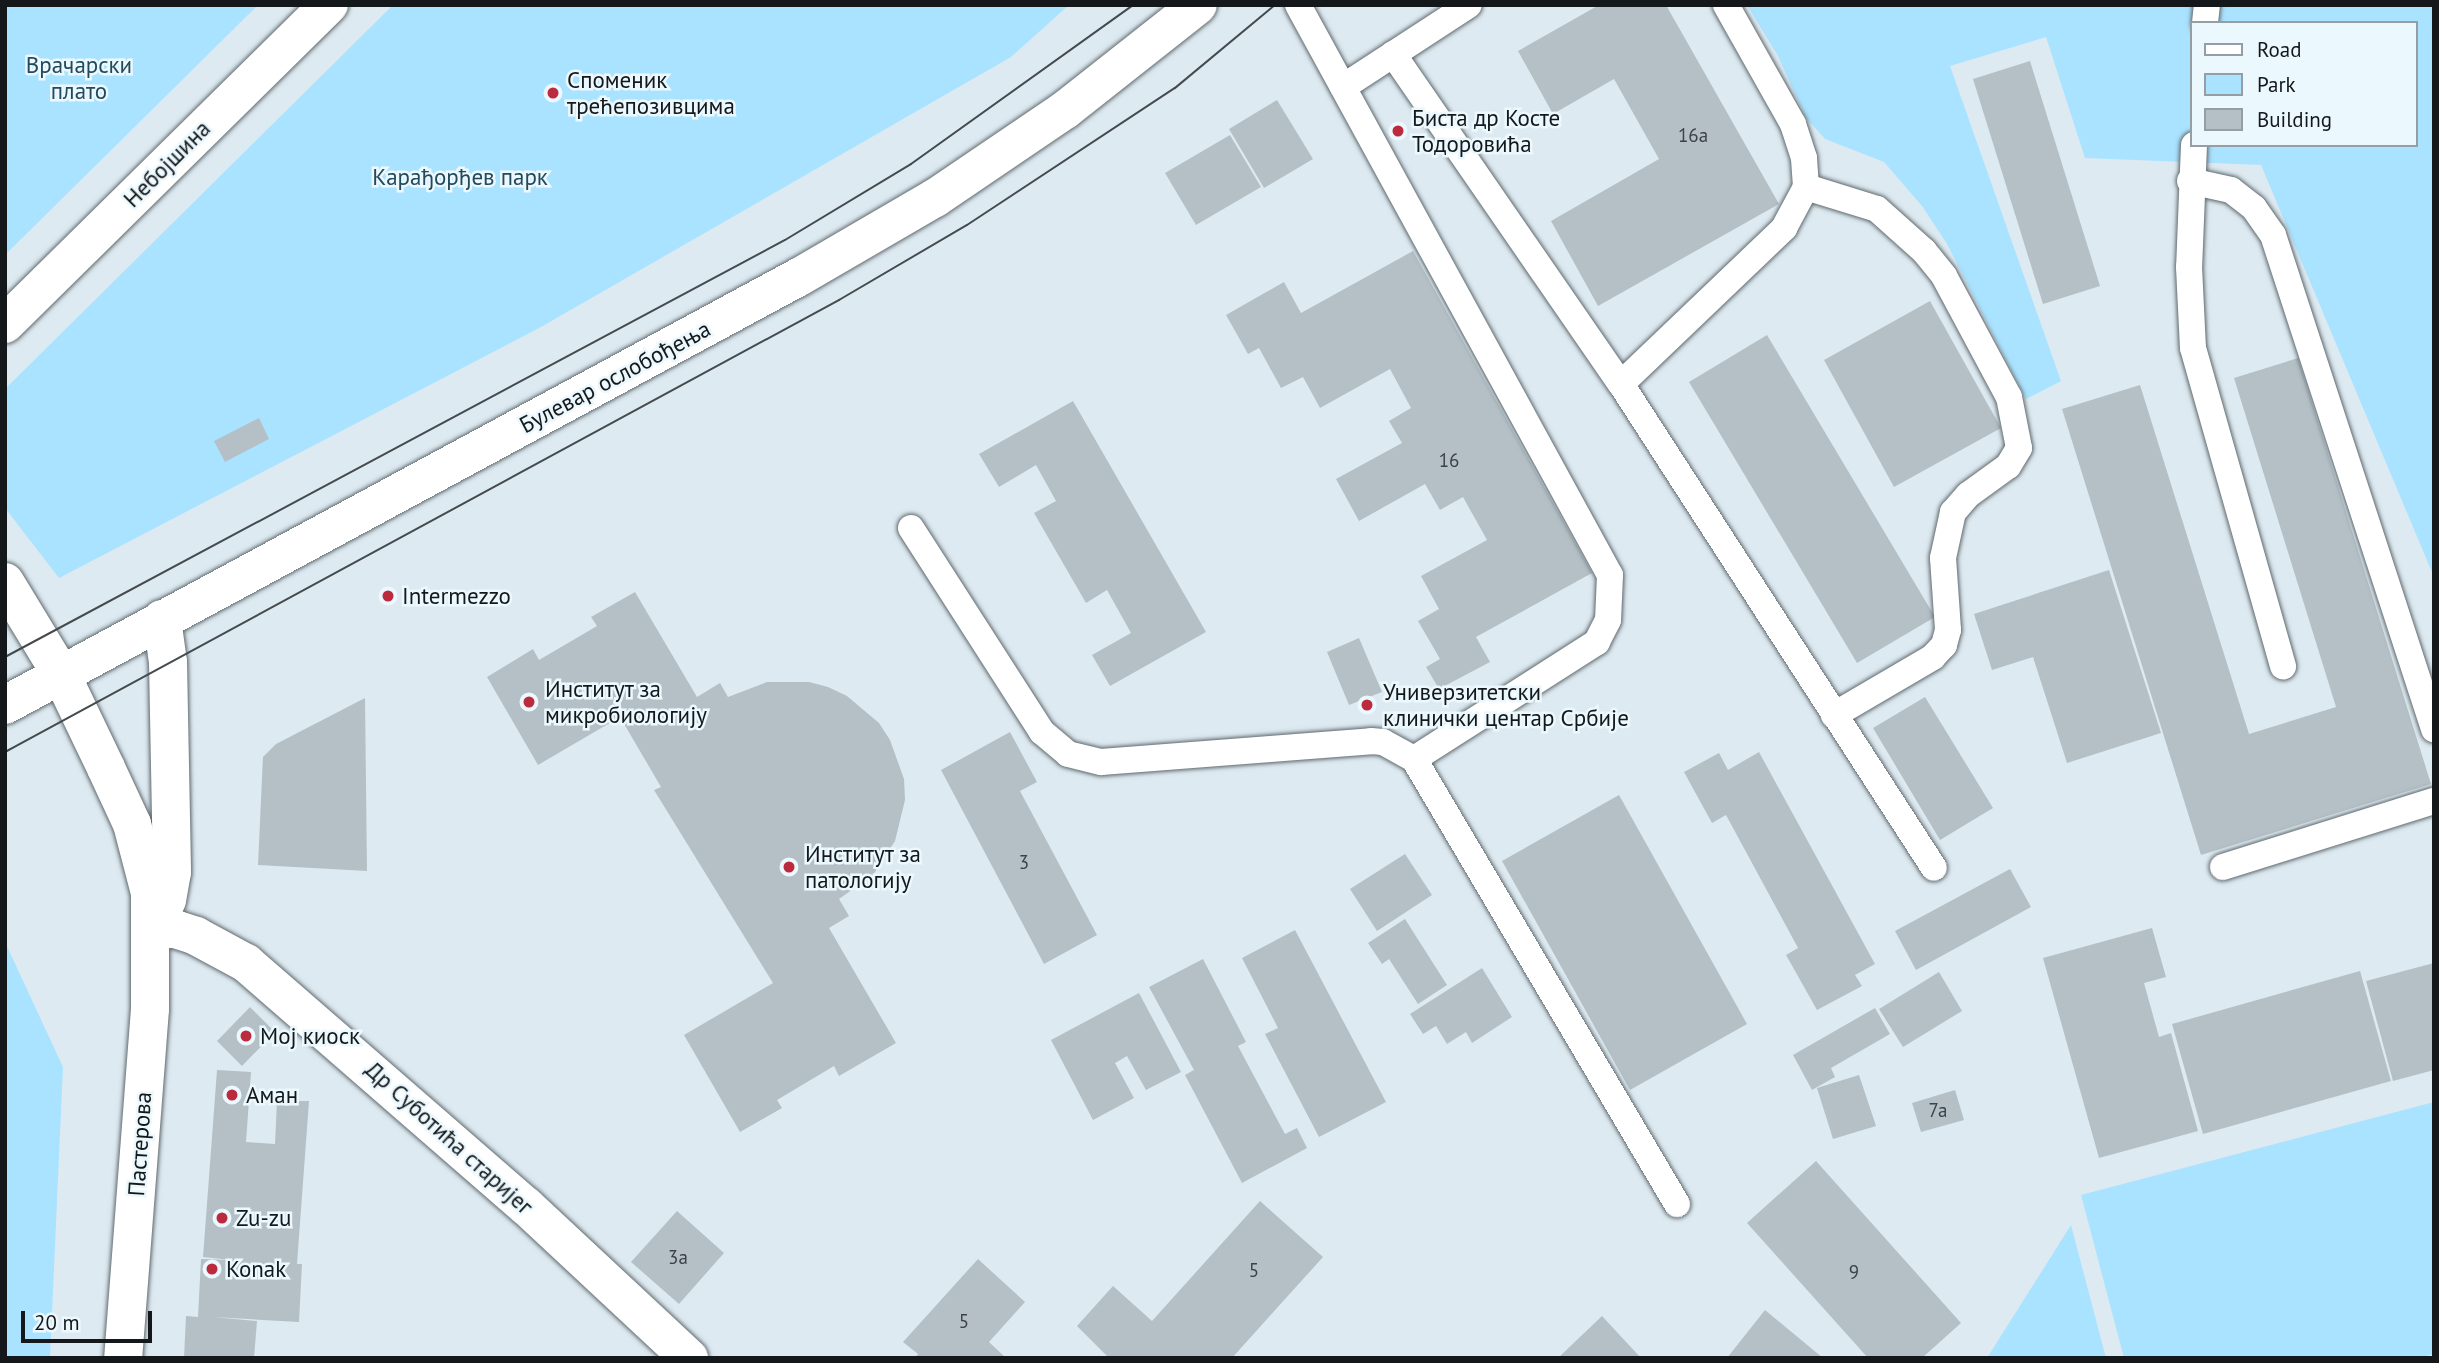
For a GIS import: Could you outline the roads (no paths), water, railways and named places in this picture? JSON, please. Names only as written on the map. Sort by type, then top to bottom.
[{"type":"street","name":"Булевар ослобођења","points":[[5,705],[799,277],[924,204],[1065,110],[1198,5]]},
{"type":"street","name":"Небојшина","points":[[5,324],[319,9]]},
{"type":"street","name":"Пастерова","points":[[5,582],[61,674],[132,824],[150,893],[153,930],[123,1358]]},
{"type":"street","name":"Пастерова","points":[[153,930],[167,900],[172,872],[169,674],[162,619]]},
{"type":"street","name":"Др Суботића старијег","points":[[153,930],[175,929],[196,936],[246,963],[526,1206],[689,1358]]},
{"type":"lane","points":[[1298,5],[1610,575],[1608,620],[1597,642],[1413,759]]},
{"type":"lane","points":[[1343,88],[1469,5]]},
{"type":"lane","points":[[1621,384],[1784,228],[1806,187],[1804,158],[1793,124],[1726,5]]},
{"type":"lane","points":[[1393,54],[1621,384],[1934,868]]},
{"type":"lane","points":[[2194,147],[2190,181],[2193,348],[2283,667]]},
{"type":"lane","points":[[2190,181],[2231,190],[2254,208],[2273,236],[2434,729]]},
{"type":"lane","points":[[1806,187],[1877,209],[1924,251],[1944,276],[2009,397],[2019,448],[2008,467],[1968,495],[1953,512],[1943,558],[1948,630],[1944,645],[1933,657],[1834,715]]},
{"type":"lane","points":[[911,528],[1042,732],[1068,754],[1101,762],[1383,742],[1413,759],[1676,1204]]},
{"type":"lane","points":[[2223,867],[2434,801]]},
{"type":"tram line","points":[[5,657],[785,240],[911,164],[1133,5]]},
{"type":"tram line","points":[[5,752],[839,300],[967,225],[1175,88],[1275,5]]},
{"type":"place","name":"Споменик трећепозивцима","points":[[553,93]]},
{"type":"place","name":"Биста др Косте Тодоровића","points":[[1398,131]]},
{"type":"place","name":"Intermezzo","points":[[388,596]]},
{"type":"place","name":"Институт за микробиологију","points":[[529,702]]},
{"type":"place","name":"Универзитетски клинички центар Србије","points":[[1367,705]]},
{"type":"place","name":"Институт за патологију","points":[[789,867]]},
{"type":"place","name":"Мој киоск","points":[[246,1036]]},
{"type":"place","name":"Аман","points":[[232,1095]]},
{"type":"place","name":"Zu-zu","points":[[222,1218]]},
{"type":"place","name":"Konak","points":[[212,1269]]},
{"type":"park label","name":"Врачарски плато","points":[[79,78]]},
{"type":"park label","name":"Карађорђев парк","points":[[460,177]]}]
